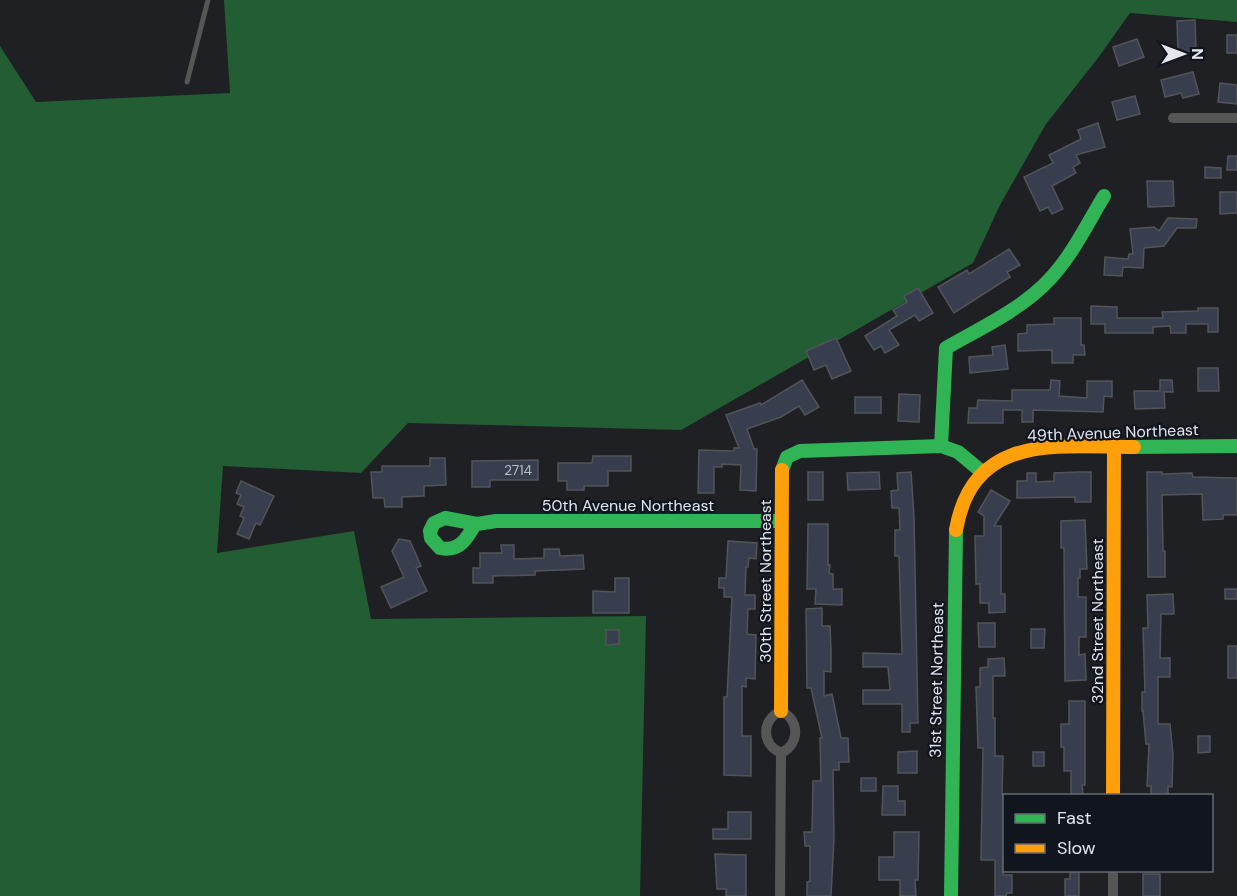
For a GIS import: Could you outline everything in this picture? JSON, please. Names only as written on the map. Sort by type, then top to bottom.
[{"type":"street","points":[[1173,118],[1237,118]]},
{"type":"street","points":[[982,472],[958,452],[941,446],[946,348],[1023,301],[1043,286],[1104,196]]},
{"type":"street","name":"30th Street Northeast","points":[[781,711],[781,521],[784,460],[789,454],[805,450],[941,446]]},
{"type":"street","name":"49th Avenue Northeast","points":[[982,472],[996,462],[1018,453],[1081,447],[1237,446]]},
{"type":"street","name":"32nd Street Northeast","points":[[1113,794],[1114,447]]},
{"type":"street","name":"31st Street Northeast","points":[[951,896],[956,529],[963,501],[982,472]]},
{"type":"street","name":"50th Avenue Northeast","points":[[475,524],[496,521],[781,521]]},
{"type":"street","points":[[781,711],[790,717],[796,732],[790,747],[781,753],[769,744],[765,730],[769,720],[781,711]]},
{"type":"street","points":[[780,896],[781,753]]},
{"type":"street","points":[[1113,872],[1113,896]]},
{"type":"lane","points":[[187,82],[208,0]]},
{"type":"green space","points":[[224,0],[1237,0],[1237,22],[1130,13],[1046,124],[1000,205],[973,263],[681,430],[408,423],[361,473],[223,466],[217,553],[354,531],[371,619],[646,616],[640,896],[0,896],[0,46],[36,102],[230,93]]},
{"type":"building","points":[[1195,20],[1196,51],[1178,52],[1177,21]]},
{"type":"building","points":[[1227,35],[1237,35],[1237,53],[1227,53]]},
{"type":"building","points":[[1137,39],[1144,57],[1119,66],[1113,47]]},
{"type":"building","points":[[1193,72],[1199,94],[1183,98],[1181,93],[1165,97],[1161,80]]},
{"type":"building","points":[[1220,83],[1237,85],[1237,104],[1218,102]]},
{"type":"building","points":[[1135,96],[1140,114],[1117,120],[1112,102]]},
{"type":"building","points":[[1098,123],[1105,147],[1076,155],[1080,163],[1073,167],[1076,173],[1052,186],[1063,209],[1052,214],[1048,207],[1040,211],[1024,177],[1053,163],[1049,155],[1081,139],[1078,130]]},
{"type":"building","points":[[1228,156],[1237,156],[1237,170],[1227,170]]},
{"type":"building","points":[[1205,167],[1221,168],[1221,178],[1205,178]]},
{"type":"building","points":[[1147,181],[1173,181],[1174,206],[1148,207]]},
{"type":"building","points":[[1220,192],[1237,192],[1237,213],[1220,214]]},
{"type":"building","points":[[1168,218],[1197,219],[1196,228],[1177,228],[1164,246],[1144,248],[1143,268],[1123,267],[1122,276],[1104,275],[1105,257],[1128,259],[1129,254],[1133,254],[1130,229],[1154,227],[1159,231]]},
{"type":"building","points":[[1009,249],[1020,265],[1007,272],[1010,277],[954,313],[938,287],[967,270],[969,274]]},
{"type":"building","points":[[918,288],[933,313],[919,321],[915,315],[889,330],[899,345],[885,353],[881,346],[874,350],[865,336],[897,316],[893,310],[907,302],[904,296]]},
{"type":"building","points":[[1091,306],[1117,307],[1117,318],[1163,318],[1162,312],[1218,308],[1218,332],[1208,332],[1208,324],[1186,324],[1186,333],[1171,333],[1170,326],[1153,327],[1153,333],[1105,333],[1105,324],[1091,324]]},
{"type":"building","points":[[1054,318],[1081,318],[1081,345],[1084,345],[1085,355],[1073,355],[1073,363],[1052,363],[1052,350],[1018,351],[1018,334],[1027,333],[1027,325],[1054,324]]},
{"type":"building","points":[[836,338],[851,371],[832,379],[826,365],[814,370],[806,351]]},
{"type":"building","points":[[1005,345],[1008,369],[970,373],[969,357],[993,355],[992,347]]},
{"type":"building","points":[[1198,368],[1218,368],[1219,391],[1198,391]]},
{"type":"building","points":[[802,380],[819,407],[805,415],[799,406],[781,417],[747,429],[754,449],[757,449],[756,491],[740,490],[741,465],[722,464],[722,467],[714,467],[714,493],[698,493],[699,450],[734,451],[734,448],[739,448],[726,415],[760,403],[761,405]]},
{"type":"building","points":[[1051,380],[1060,381],[1059,396],[1087,398],[1087,381],[1112,381],[1112,397],[1104,396],[1103,412],[1033,410],[1033,422],[1022,422],[1022,410],[1003,410],[1003,423],[968,423],[969,408],[977,408],[978,400],[1012,401],[1012,390],[1050,390]]},
{"type":"building","points":[[1160,380],[1172,380],[1173,392],[1164,392],[1165,408],[1135,409],[1134,391],[1160,391]]},
{"type":"building","points":[[899,394],[920,395],[919,422],[898,421]]},
{"type":"building","points":[[855,397],[881,397],[881,413],[855,413]]},
{"type":"building","points":[[593,456],[631,456],[631,471],[608,471],[608,486],[584,486],[584,490],[567,490],[567,481],[558,481],[558,463],[592,463]]},
{"type":"building","points":[[430,458],[445,458],[446,485],[424,486],[424,496],[402,497],[402,507],[385,507],[384,498],[373,498],[371,472],[382,472],[382,466],[430,466]]},
{"type":"building","points":[[538,460],[538,480],[490,480],[490,487],[472,487],[472,461]]},
{"type":"building","points":[[808,472],[823,472],[823,500],[808,500]]},
{"type":"building","points":[[879,472],[880,489],[848,490],[847,473]]},
{"type":"building","points":[[911,472],[918,723],[910,723],[910,732],[902,732],[902,704],[863,704],[863,690],[890,690],[888,667],[863,667],[863,653],[902,654],[899,556],[895,556],[895,530],[900,530],[899,508],[892,508],[891,491],[898,490],[897,473]]},
{"type":"building","points":[[1091,472],[1091,502],[1075,502],[1075,497],[1017,498],[1017,481],[1027,481],[1027,473],[1036,473],[1036,482],[1054,481],[1054,473]]},
{"type":"building","points":[[1147,472],[1192,473],[1193,477],[1237,478],[1237,515],[1223,515],[1223,519],[1203,520],[1202,494],[1162,495],[1165,577],[1148,577]]},
{"type":"building","points":[[241,481],[274,496],[260,525],[256,523],[249,539],[237,534],[244,518],[240,516],[244,507],[237,504],[241,495],[236,493]]},
{"type":"building","points":[[991,490],[1010,501],[994,526],[1001,526],[1001,594],[1005,594],[1005,612],[989,613],[989,603],[980,603],[980,584],[976,584],[975,536],[984,536],[984,516],[978,512]]},
{"type":"building","points":[[1085,520],[1087,569],[1080,569],[1078,597],[1086,597],[1086,637],[1079,637],[1079,655],[1085,654],[1086,680],[1065,681],[1064,548],[1061,548],[1061,521]]},
{"type":"building","points":[[808,524],[828,524],[829,573],[833,574],[833,589],[842,589],[842,605],[815,604],[816,589],[807,589]]},
{"type":"building","points":[[399,539],[410,541],[421,566],[416,568],[427,591],[391,608],[381,587],[404,577],[392,551]]},
{"type":"building","points":[[728,541],[757,543],[756,559],[749,558],[748,567],[746,567],[745,595],[755,595],[755,609],[748,609],[747,634],[756,635],[755,679],[746,678],[746,687],[742,686],[742,736],[751,736],[751,776],[724,775],[724,697],[727,697],[732,597],[724,597],[724,588],[719,588],[719,578],[726,578]]},
{"type":"building","points":[[501,545],[514,545],[514,559],[544,558],[544,549],[559,549],[560,556],[583,555],[584,569],[535,571],[535,575],[493,576],[493,583],[473,583],[473,568],[480,568],[480,553],[502,553]]},
{"type":"building","points":[[615,578],[629,578],[629,613],[593,613],[593,591],[615,592]]},
{"type":"building","points":[[1225,589],[1237,589],[1237,599],[1225,599]]},
{"type":"building","points":[[1173,594],[1174,614],[1161,614],[1160,658],[1170,658],[1170,677],[1158,677],[1158,724],[1170,724],[1173,755],[1172,787],[1168,786],[1168,794],[1151,794],[1151,786],[1147,786],[1149,744],[1146,744],[1142,692],[1145,692],[1143,628],[1148,628],[1147,595]]},
{"type":"building","points":[[822,608],[822,626],[830,626],[831,651],[831,672],[824,671],[824,696],[832,694],[841,738],[848,738],[849,762],[839,762],[839,770],[833,770],[834,838],[831,896],[807,896],[807,882],[810,881],[810,846],[805,846],[804,832],[812,832],[813,781],[821,781],[820,738],[822,738],[811,688],[807,688],[806,609]]},
{"type":"building","points":[[978,623],[995,623],[995,647],[979,647]]},
{"type":"building","points":[[1031,629],[1045,629],[1044,648],[1031,648]]},
{"type":"building","points":[[606,630],[619,630],[619,644],[606,645]]},
{"type":"building","points":[[1228,646],[1237,646],[1237,678],[1228,678]]},
{"type":"building","points":[[1004,658],[1005,676],[993,676],[993,718],[995,718],[995,756],[1003,756],[1003,875],[1012,875],[1012,893],[1007,893],[1006,896],[995,896],[995,860],[981,860],[983,748],[978,748],[976,687],[980,687],[980,668],[988,667],[988,659]]},
{"type":"building","points":[[1069,701],[1085,701],[1085,785],[1082,785],[1083,794],[1071,794],[1071,771],[1064,771],[1061,724],[1069,724]]},
{"type":"building","points":[[1198,736],[1210,736],[1210,752],[1198,753]]},
{"type":"building","points":[[917,751],[917,773],[898,773],[898,752]]},
{"type":"building","points":[[1033,752],[1044,752],[1044,766],[1033,766]]},
{"type":"building","points":[[861,778],[876,778],[876,791],[861,791]]},
{"type":"building","points":[[883,786],[898,786],[898,801],[905,801],[905,815],[882,815]]},
{"type":"building","points":[[728,812],[751,812],[751,839],[713,839],[713,829],[728,829]]},
{"type":"building","points":[[894,832],[919,832],[916,896],[900,896],[900,880],[879,880],[879,857],[894,857]]},
{"type":"building","points":[[715,854],[746,855],[746,896],[726,896],[726,889],[717,889]]},
{"type":"building","points":[[1070,872],[1079,872],[1079,896],[1065,896],[1065,879],[1070,879]]},
{"type":"building","points":[[1143,874],[1160,874],[1160,896],[1143,896]]},
{"type":"traffic: fast","points":[[941,446],[946,348],[1009,312],[1044,285],[1070,254],[1104,196]]},
{"type":"traffic: fast","points":[[782,470],[787,457],[800,451],[941,446],[958,452],[982,472]]},
{"type":"traffic: fast","points":[[1134,447],[1237,446]]},
{"type":"traffic: fast","points":[[475,524],[462,543],[452,548],[440,548],[431,538],[430,531],[434,523],[445,518],[477,524],[496,521],[781,521]]},
{"type":"traffic: fast","points":[[951,896],[956,530]]},
{"type":"traffic: slow","points":[[956,530],[965,498],[980,476],[1000,461],[1023,452],[1049,447],[1134,447]]},
{"type":"traffic: slow","points":[[1113,794],[1114,447]]},
{"type":"traffic: slow","points":[[781,711],[782,470]]}]
